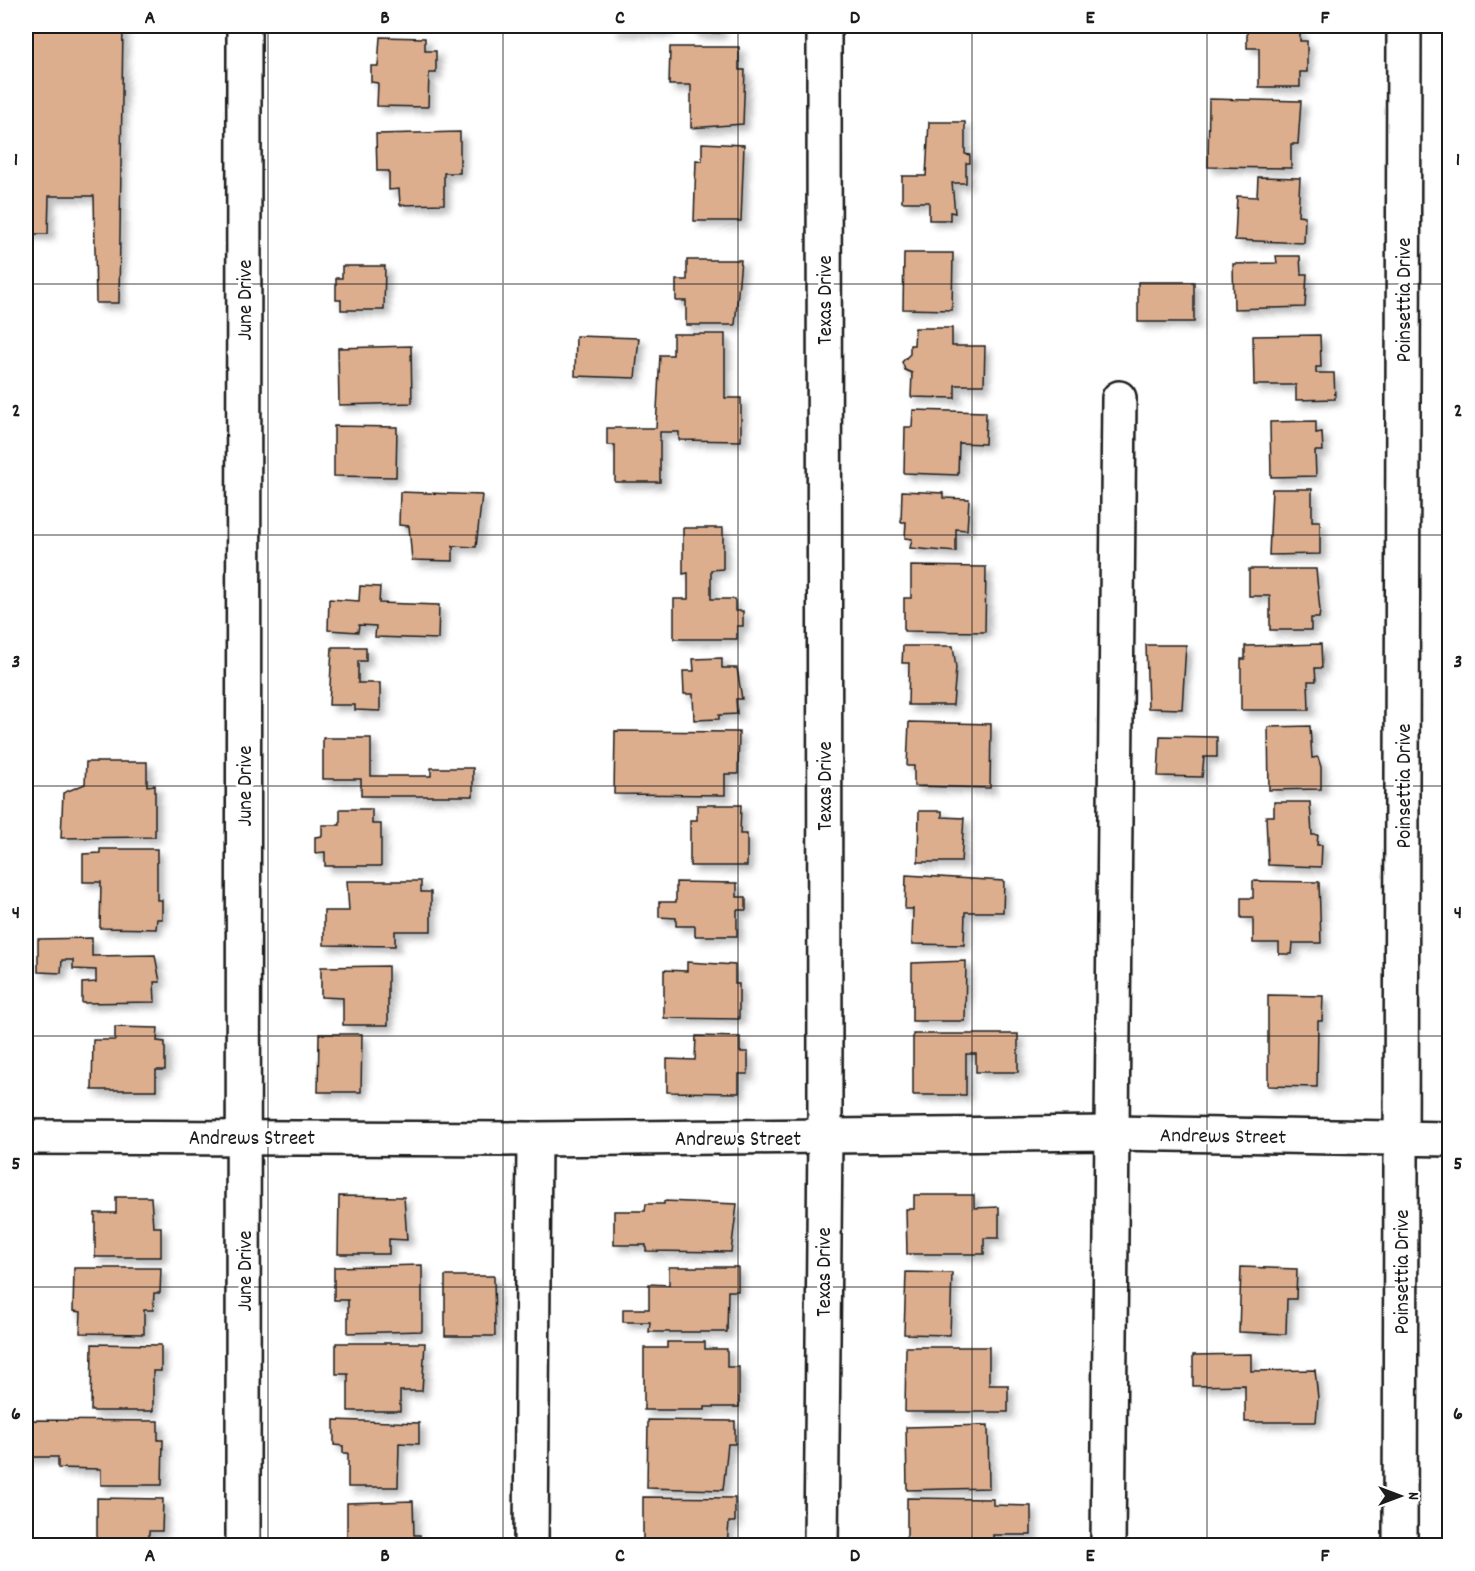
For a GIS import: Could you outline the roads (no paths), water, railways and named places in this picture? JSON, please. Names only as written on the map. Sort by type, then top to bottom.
[{"type":"street","name":"June Drive","points":[[243,1545],[244,26]]},
{"type":"street","name":"Texas Drive","points":[[821,1545],[825,1137],[824,26]]},
{"type":"street","name":"Poinsettia Drive","points":[[1400,1545],[1404,26]]},
{"type":"street","points":[[1108,1545],[1119,398]]},
{"type":"street","name":"Andrews Street","points":[[26,1137],[534,1139],[1113,1133],[1449,1138]]},
{"type":"street","points":[[531,1545],[534,1139]]}]
